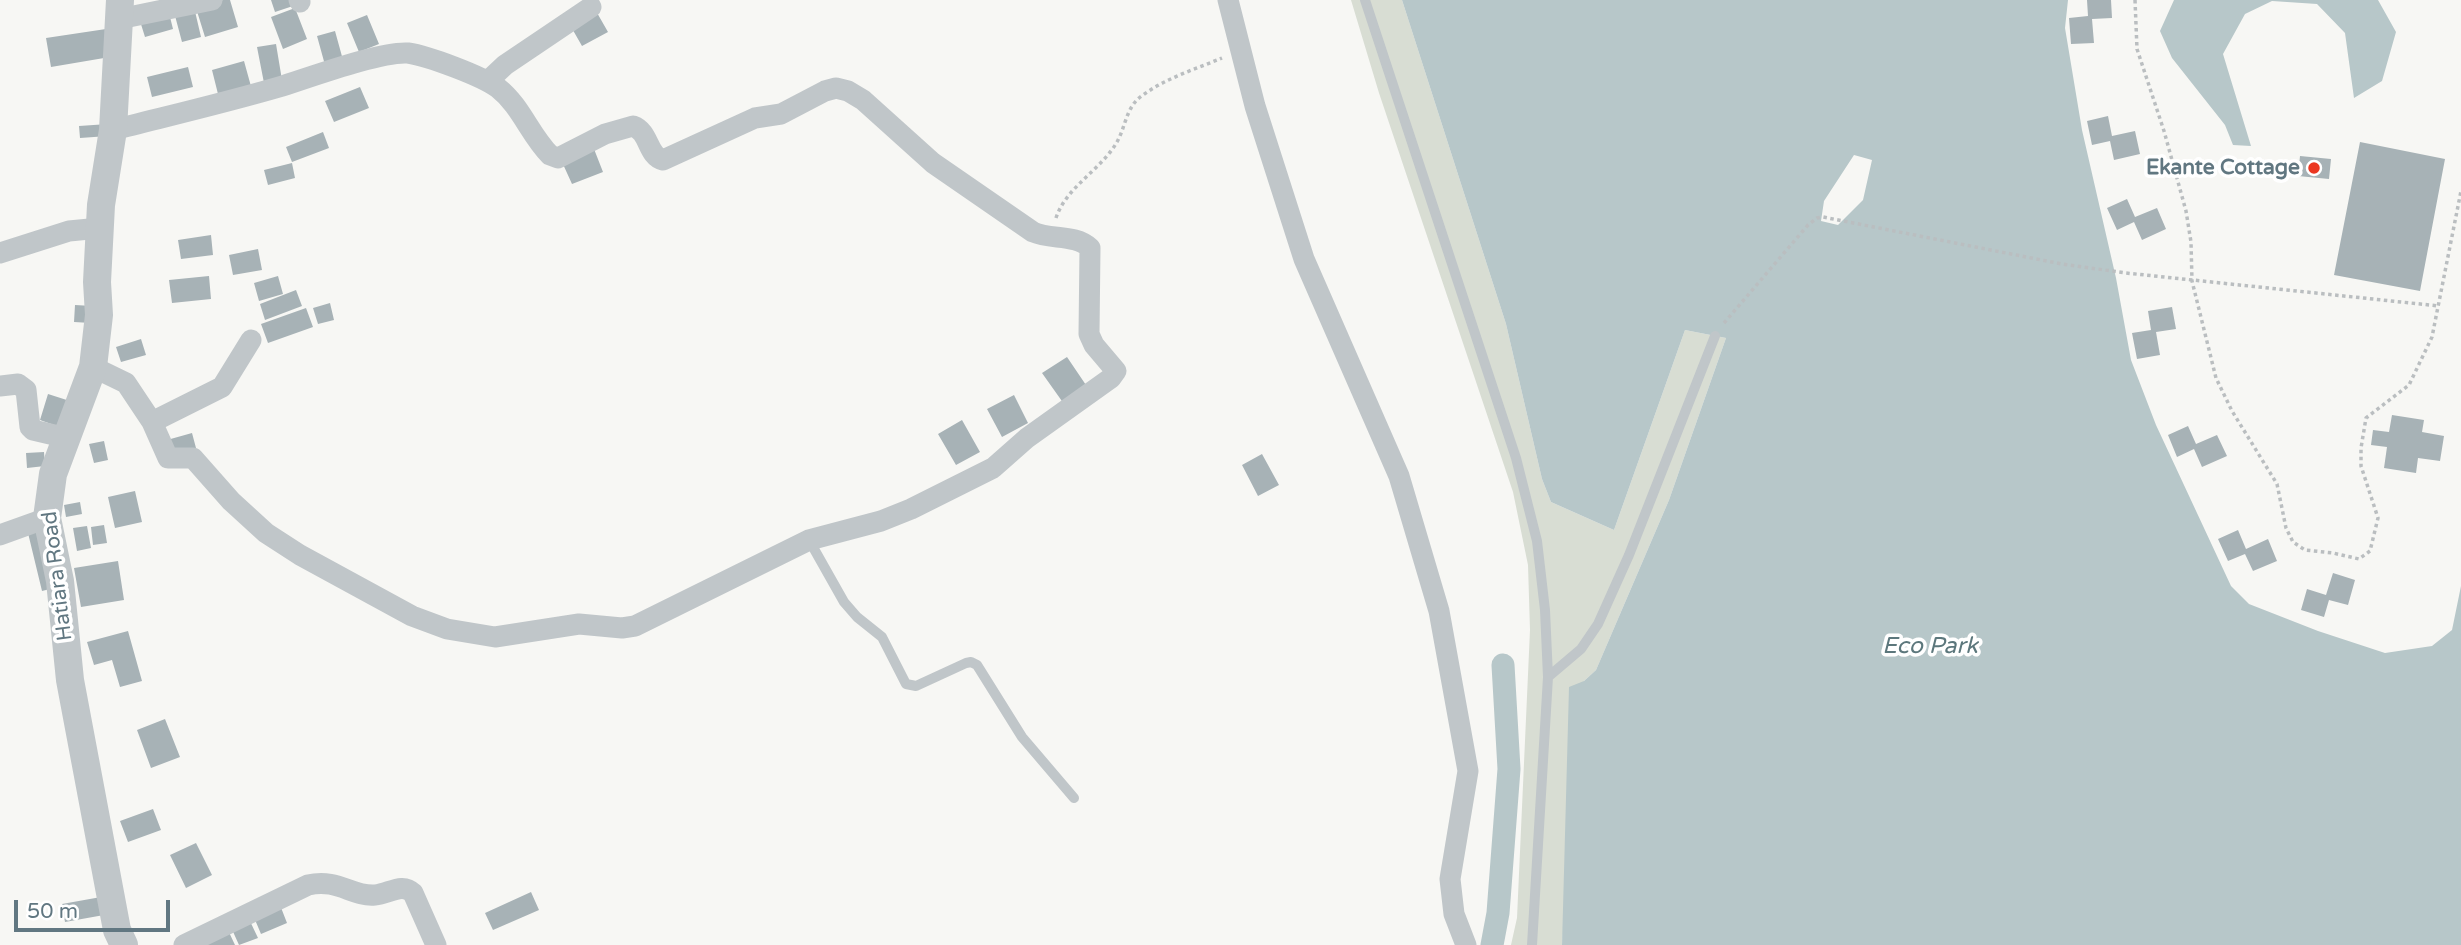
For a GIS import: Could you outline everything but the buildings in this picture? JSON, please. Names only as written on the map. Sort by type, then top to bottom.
[{"type":"street","points":[[119,9],[212,0]]},
{"type":"street","points":[[1228,0],[1255,106],[1304,259],[1399,476],[1440,611],[1468,771],[1450,879],[1454,914],[1465,945]]},
{"type":"street","points":[[488,81],[505,65],[591,7]]},
{"type":"street","name":"Hatiara Road","points":[[119,9],[113,130],[100,228],[97,282],[99,315],[93,367],[53,474],[47,518],[60,581],[69,680],[117,930],[124,945]]},
{"type":"street","points":[[93,367],[126,383],[152,422],[168,458],[193,458],[231,501],[266,533],[300,555],[412,616],[447,629],[495,638],[579,624],[622,628],[635,626],[809,540],[881,521],[911,509],[993,468],[1027,438],[1116,371],[1094,345],[1089,334],[1090,248],[1073,239],[1033,232],[933,163],[863,100],[848,91],[836,88],[781,114],[755,118],[663,160],[655,156],[643,132],[633,126],[606,134],[558,158],[550,155],[517,107],[500,89],[488,81],[407,53],[385,55],[257,93],[113,130]]},
{"type":"street","points":[[0,253],[69,231],[100,228]]},
{"type":"street","points":[[152,422],[222,387],[251,340]]},
{"type":"street","points":[[0,386],[13,383],[26,390],[30,427],[33,430],[67,438]]},
{"type":"street","points":[[0,535],[47,518]]},
{"type":"street","points":[[184,945],[309,885],[321,882],[374,895],[403,887],[409,889],[436,945]]},
{"type":"lane","points":[[1365,0],[1460,295],[1516,458],[1537,541],[1545,610],[1548,677],[1532,945]]},
{"type":"lane","points":[[1548,677],[1581,649],[1598,624],[1634,543],[1714,336]]},
{"type":"lane","points":[[809,540],[844,602],[857,617],[882,637],[906,684],[916,686],[966,663],[977,665],[1022,737],[1074,798]]},
{"type":"path","points":[[2135,0],[2137,49],[2164,131],[2186,211],[2191,242],[2192,281],[2216,377],[2232,411],[2277,484],[2286,528],[2293,541],[2305,550],[2359,559],[2370,551],[2378,518],[2361,466],[2366,418],[2409,385],[2432,337],[2461,191]]},
{"type":"path","points":[[1056,238],[1059,209],[1117,141],[1136,100],[1157,86],[1240,50]]},
{"type":"path","points":[[1714,336],[1817,218],[1823,217],[2062,264],[2192,281],[2439,306]]},
{"type":"shaded area","points":[[1351,0],[1402,0],[1506,324],[1542,479],[1551,502],[1614,530],[1685,330],[1726,338],[1669,500],[1596,670],[1584,681],[1562,945],[1511,945],[1517,918],[1530,630],[1528,565],[1513,492],[1379,93]]},
{"type":"water","name":"Eco Park","points":[[1402,0],[2068,0],[2065,28],[2082,130],[2116,278],[2131,360],[2156,425],[2231,586],[2249,604],[2385,653],[2432,646],[2452,630],[2461,586],[2461,945],[1562,945],[1569,687],[1584,681],[1596,670],[1669,500],[1726,338],[1685,330],[1614,530],[1551,502],[1542,479],[1506,324]],"holes":[[[1854,155],[1872,160],[1863,200],[1838,225],[1821,221],[1824,201]]]},
{"type":"water","points":[[2174,0],[2378,0],[2396,32],[2382,81],[2354,98],[2345,33],[2317,4],[2272,1],[2245,14],[2223,54],[2251,146],[2233,145],[2225,125],[2172,58],[2160,31]]},
{"type":"waterway","points":[[1492,945],[1498,913],[1509,769],[1503,665]]},
{"type":"place","name":"Ekante Cottage","points":[[2314,168]]}]
